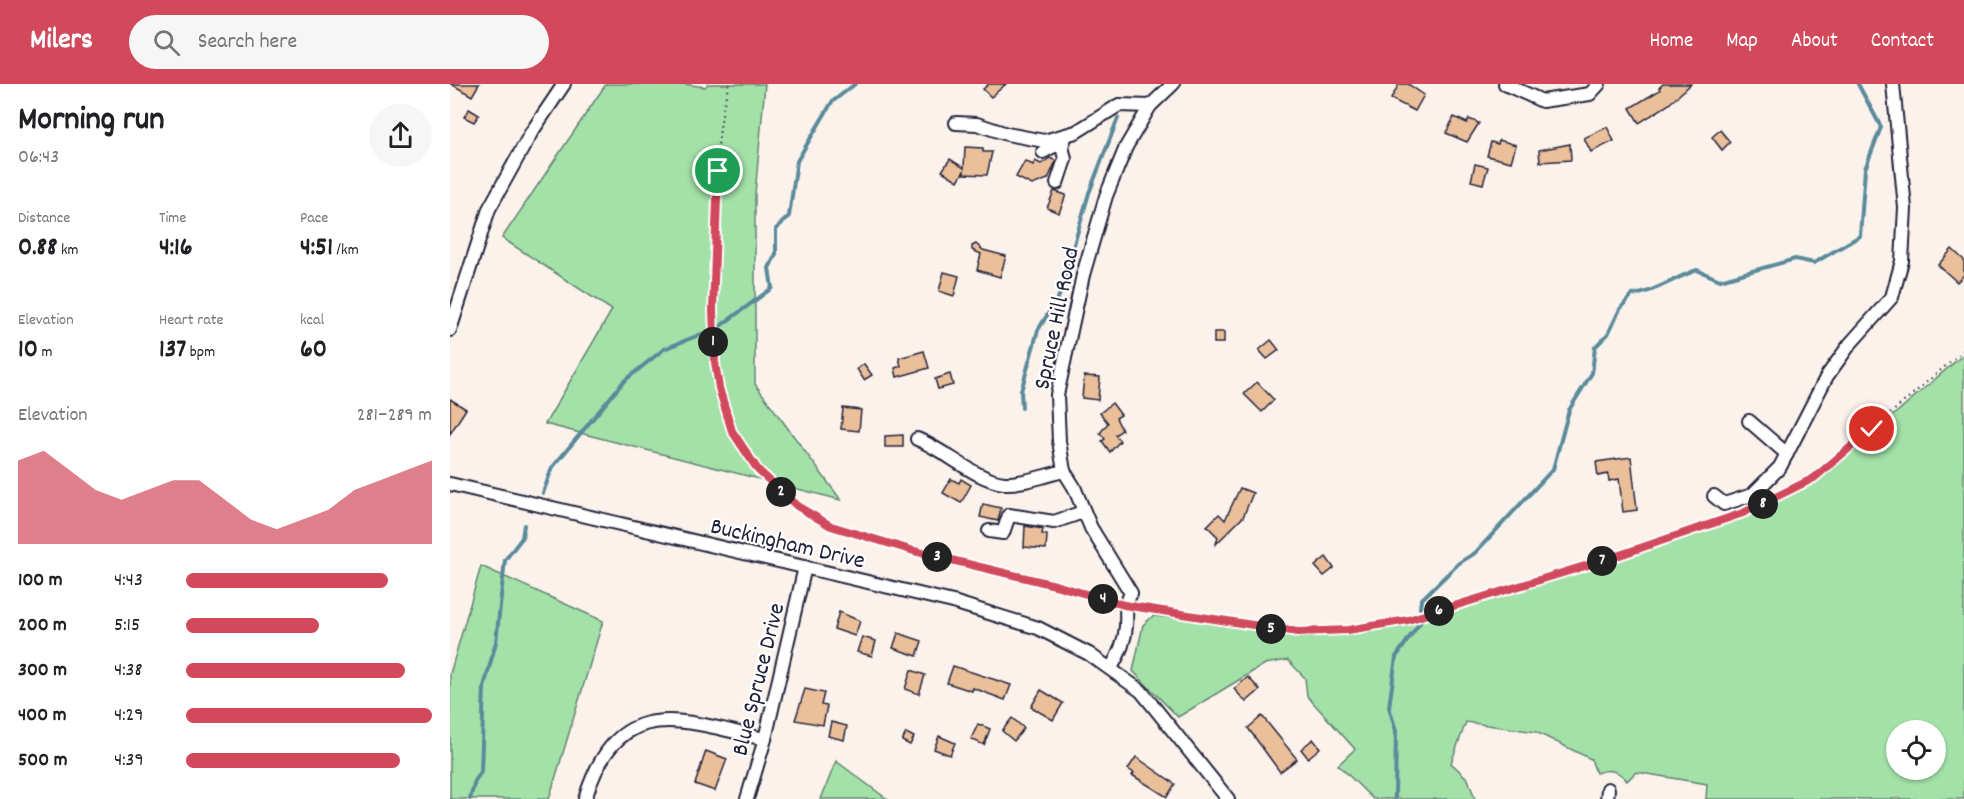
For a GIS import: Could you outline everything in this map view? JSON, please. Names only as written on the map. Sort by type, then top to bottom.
[{"type":"street","points":[[450,330],[489,208],[531,134],[564,84]]},
{"type":"street","name":"Spruce Hill Road","points":[[1111,668],[1124,639],[1126,624],[1124,605],[1131,593],[1083,512],[1074,486],[1064,471],[1059,441],[1057,395],[1083,275],[1106,196],[1126,147],[1150,106],[1173,84]]},
{"type":"street","points":[[1506,84],[1542,101],[1590,93],[1599,84]]},
{"type":"street","points":[[1714,496],[1724,504],[1752,495],[1780,468],[1827,376],[1850,344],[1892,297],[1900,270],[1905,208],[1893,84]]},
{"type":"street","points":[[1043,152],[1119,105],[1150,106]]},
{"type":"street","points":[[956,123],[977,124],[1007,134],[1044,141],[1064,140]]},
{"type":"street","points":[[1057,183],[1065,159],[1064,140]]},
{"type":"street","points":[[1749,422],[1787,454]]},
{"type":"street","points":[[917,439],[938,447],[980,475],[1005,483],[1064,471]]},
{"type":"street","name":"Buckingham Drive","points":[[450,484],[1004,616],[1056,636],[1111,668],[1141,691],[1228,799]]},
{"type":"street","points":[[989,531],[1003,533],[1009,516],[1054,522],[1083,512]]},
{"type":"street","name":"Blue Spruce Drive","points":[[747,799],[765,739],[805,567]]},
{"type":"street","points":[[585,799],[602,758],[622,737],[647,723],[677,719],[765,739]]},
{"type":"path","points":[[729,84],[718,171],[713,340],[719,388],[732,431],[758,470],[797,506],[831,526],[914,551],[1055,585],[1124,605],[1265,628],[1314,633],[1365,628],[1471,602],[1721,521],[1779,497],[1826,469],[1964,350]]},
{"type":"green space","points":[[606,84],[684,84],[705,87],[708,84],[765,84],[755,194],[755,384],[841,500],[545,424],[612,310],[502,238]]},
{"type":"green space","points":[[1964,354],[1964,799],[1706,799],[1707,784],[1636,772],[1627,781],[1621,774],[1613,771],[1596,773],[1591,759],[1536,732],[1466,722],[1451,763],[1468,779],[1475,799],[1373,799],[1338,765],[1355,749],[1307,696],[1305,678],[1288,660],[1265,664],[1178,717],[1133,671],[1143,625],[1153,616],[1192,619],[1298,634],[1363,631],[1406,623],[1509,593],[1733,520],[1766,507],[1822,477]]},
{"type":"green space","points":[[481,566],[603,621],[549,799],[450,799],[450,674]]},
{"type":"green space","points":[[836,761],[887,799],[821,799]]},
{"type":"building","points":[[451,84],[479,84],[472,96]]},
{"type":"building","points":[[989,84],[1006,84],[991,97],[983,89]]},
{"type":"building","points":[[1399,84],[1408,84],[1424,95],[1415,111],[1391,99]]},
{"type":"building","points":[[1663,84],[1691,84],[1668,105],[1639,123],[1630,108],[1660,90]]},
{"type":"building","points":[[469,109],[479,115],[474,122],[464,117]]},
{"type":"building","points":[[1454,117],[1467,123],[1469,119],[1479,123],[1467,142],[1446,133]]},
{"type":"building","points":[[1607,127],[1614,141],[1591,152],[1584,138]]},
{"type":"building","points":[[1720,130],[1730,142],[1722,150],[1712,137]]},
{"type":"building","points":[[1499,140],[1516,145],[1511,162],[1487,156],[1491,142],[1498,144]]},
{"type":"building","points":[[1570,144],[1571,160],[1540,162],[1539,150]]},
{"type":"building","points":[[965,147],[983,148],[983,152],[992,152],[987,175],[964,174],[964,171],[958,181],[942,171],[950,159],[964,168]]},
{"type":"building","points":[[1050,158],[1056,161],[1048,179],[1032,185],[1016,177],[1025,161],[1033,165],[1035,161],[1041,164]]},
{"type":"building","points":[[1475,164],[1488,167],[1483,184],[1471,181]]},
{"type":"building","points":[[1054,191],[1066,195],[1059,213],[1047,208]]},
{"type":"building","points":[[976,244],[983,250],[1006,256],[1000,277],[977,270],[981,254],[972,250],[972,246]]},
{"type":"building","points":[[1952,249],[1964,260],[1964,275],[1957,282],[1938,265]]},
{"type":"building","points":[[944,272],[959,276],[954,296],[939,291]]},
{"type":"building","points":[[1214,332],[1224,332],[1224,343],[1214,343]]},
{"type":"building","points":[[1271,340],[1279,350],[1267,359],[1259,350]]},
{"type":"building","points":[[924,351],[929,368],[897,377],[895,368],[901,366],[899,358]]},
{"type":"building","points":[[864,364],[872,375],[864,380],[857,369]]},
{"type":"building","points":[[950,374],[953,385],[938,389],[935,379]]},
{"type":"building","points":[[1084,376],[1100,377],[1098,400],[1082,398]]},
{"type":"building","points":[[1257,382],[1274,400],[1262,412],[1244,394]]},
{"type":"building","points":[[450,399],[466,409],[450,434]]},
{"type":"building","points":[[1112,403],[1121,415],[1116,418],[1122,430],[1115,435],[1120,441],[1110,452],[1102,441],[1105,439],[1100,433],[1108,423],[1100,413]]},
{"type":"building","points":[[843,408],[861,410],[859,431],[841,429]]},
{"type":"building","points":[[903,435],[903,447],[885,447],[885,436]]},
{"type":"building","points":[[1631,457],[1637,510],[1623,512],[1619,479],[1609,481],[1608,474],[1598,476],[1596,462]]},
{"type":"building","points":[[951,479],[959,483],[961,479],[971,485],[961,503],[943,493]]},
{"type":"building","points":[[1240,488],[1253,493],[1243,517],[1216,544],[1218,537],[1207,526],[1219,514],[1225,520]]},
{"type":"building","points":[[983,504],[1001,508],[998,521],[980,517]]},
{"type":"building","points":[[1025,526],[1043,529],[1042,534],[1047,535],[1046,549],[1024,547]]},
{"type":"building","points":[[1326,557],[1334,568],[1324,576],[1315,566]]},
{"type":"building","points":[[839,612],[860,621],[855,636],[834,629]]},
{"type":"building","points":[[898,633],[922,641],[917,656],[893,648]]},
{"type":"building","points":[[862,637],[876,641],[872,656],[857,652]]},
{"type":"building","points":[[953,666],[1011,685],[1005,700],[973,688],[972,691],[947,683]]},
{"type":"building","points":[[911,670],[925,675],[919,694],[905,689]]},
{"type":"building","points":[[1248,677],[1260,690],[1246,702],[1234,689]]},
{"type":"building","points":[[805,689],[824,693],[821,705],[827,706],[823,725],[795,720]]},
{"type":"building","points":[[1041,690],[1063,703],[1053,720],[1031,707]]},
{"type":"building","points":[[1262,716],[1297,759],[1280,772],[1248,728]]},
{"type":"building","points":[[1012,718],[1024,728],[1014,741],[1002,731]]},
{"type":"building","points":[[831,722],[847,726],[844,740],[828,736]]},
{"type":"building","points":[[978,724],[990,729],[984,745],[971,739]]},
{"type":"building","points":[[906,733],[914,737],[910,745],[902,741]]},
{"type":"building","points":[[939,736],[955,743],[950,755],[934,749]]},
{"type":"building","points":[[1313,739],[1320,748],[1308,758],[1301,749]]},
{"type":"building","points":[[706,751],[727,759],[715,791],[695,784]]},
{"type":"building","points":[[1136,757],[1175,784],[1167,797],[1132,775],[1134,773],[1128,769]]},
{"type":"waterway","points":[[543,493],[552,468],[624,381],[664,349],[719,327],[772,288],[769,268],[776,254],[776,229],[789,216],[797,161],[832,102],[855,84]]},
{"type":"waterway","points":[[1420,608],[1421,600],[1459,563],[1475,553],[1553,469],[1569,410],[1592,373],[1595,347],[1608,334],[1620,309],[1632,295],[1648,291],[1697,270],[1720,280],[1795,259],[1814,263],[1860,236],[1865,169],[1881,127],[1858,84]]},
{"type":"waterway","points":[[1022,408],[1021,391],[1038,330],[1059,296],[1089,193],[1118,118]]},
{"type":"waterway","points":[[470,799],[475,781],[481,772],[484,687],[496,642],[505,560],[522,538],[524,525]]},
{"type":"waterway","points":[[1395,799],[1396,731],[1389,707],[1396,657],[1421,621]]},
{"type":"route","points":[[718,171],[713,310],[715,362],[719,388],[732,431],[758,470],[797,506],[831,526],[914,551],[1055,585],[1124,605],[1265,628],[1314,633],[1365,628],[1408,620],[1608,559],[1743,513],[1814,478],[1872,429]]}]
